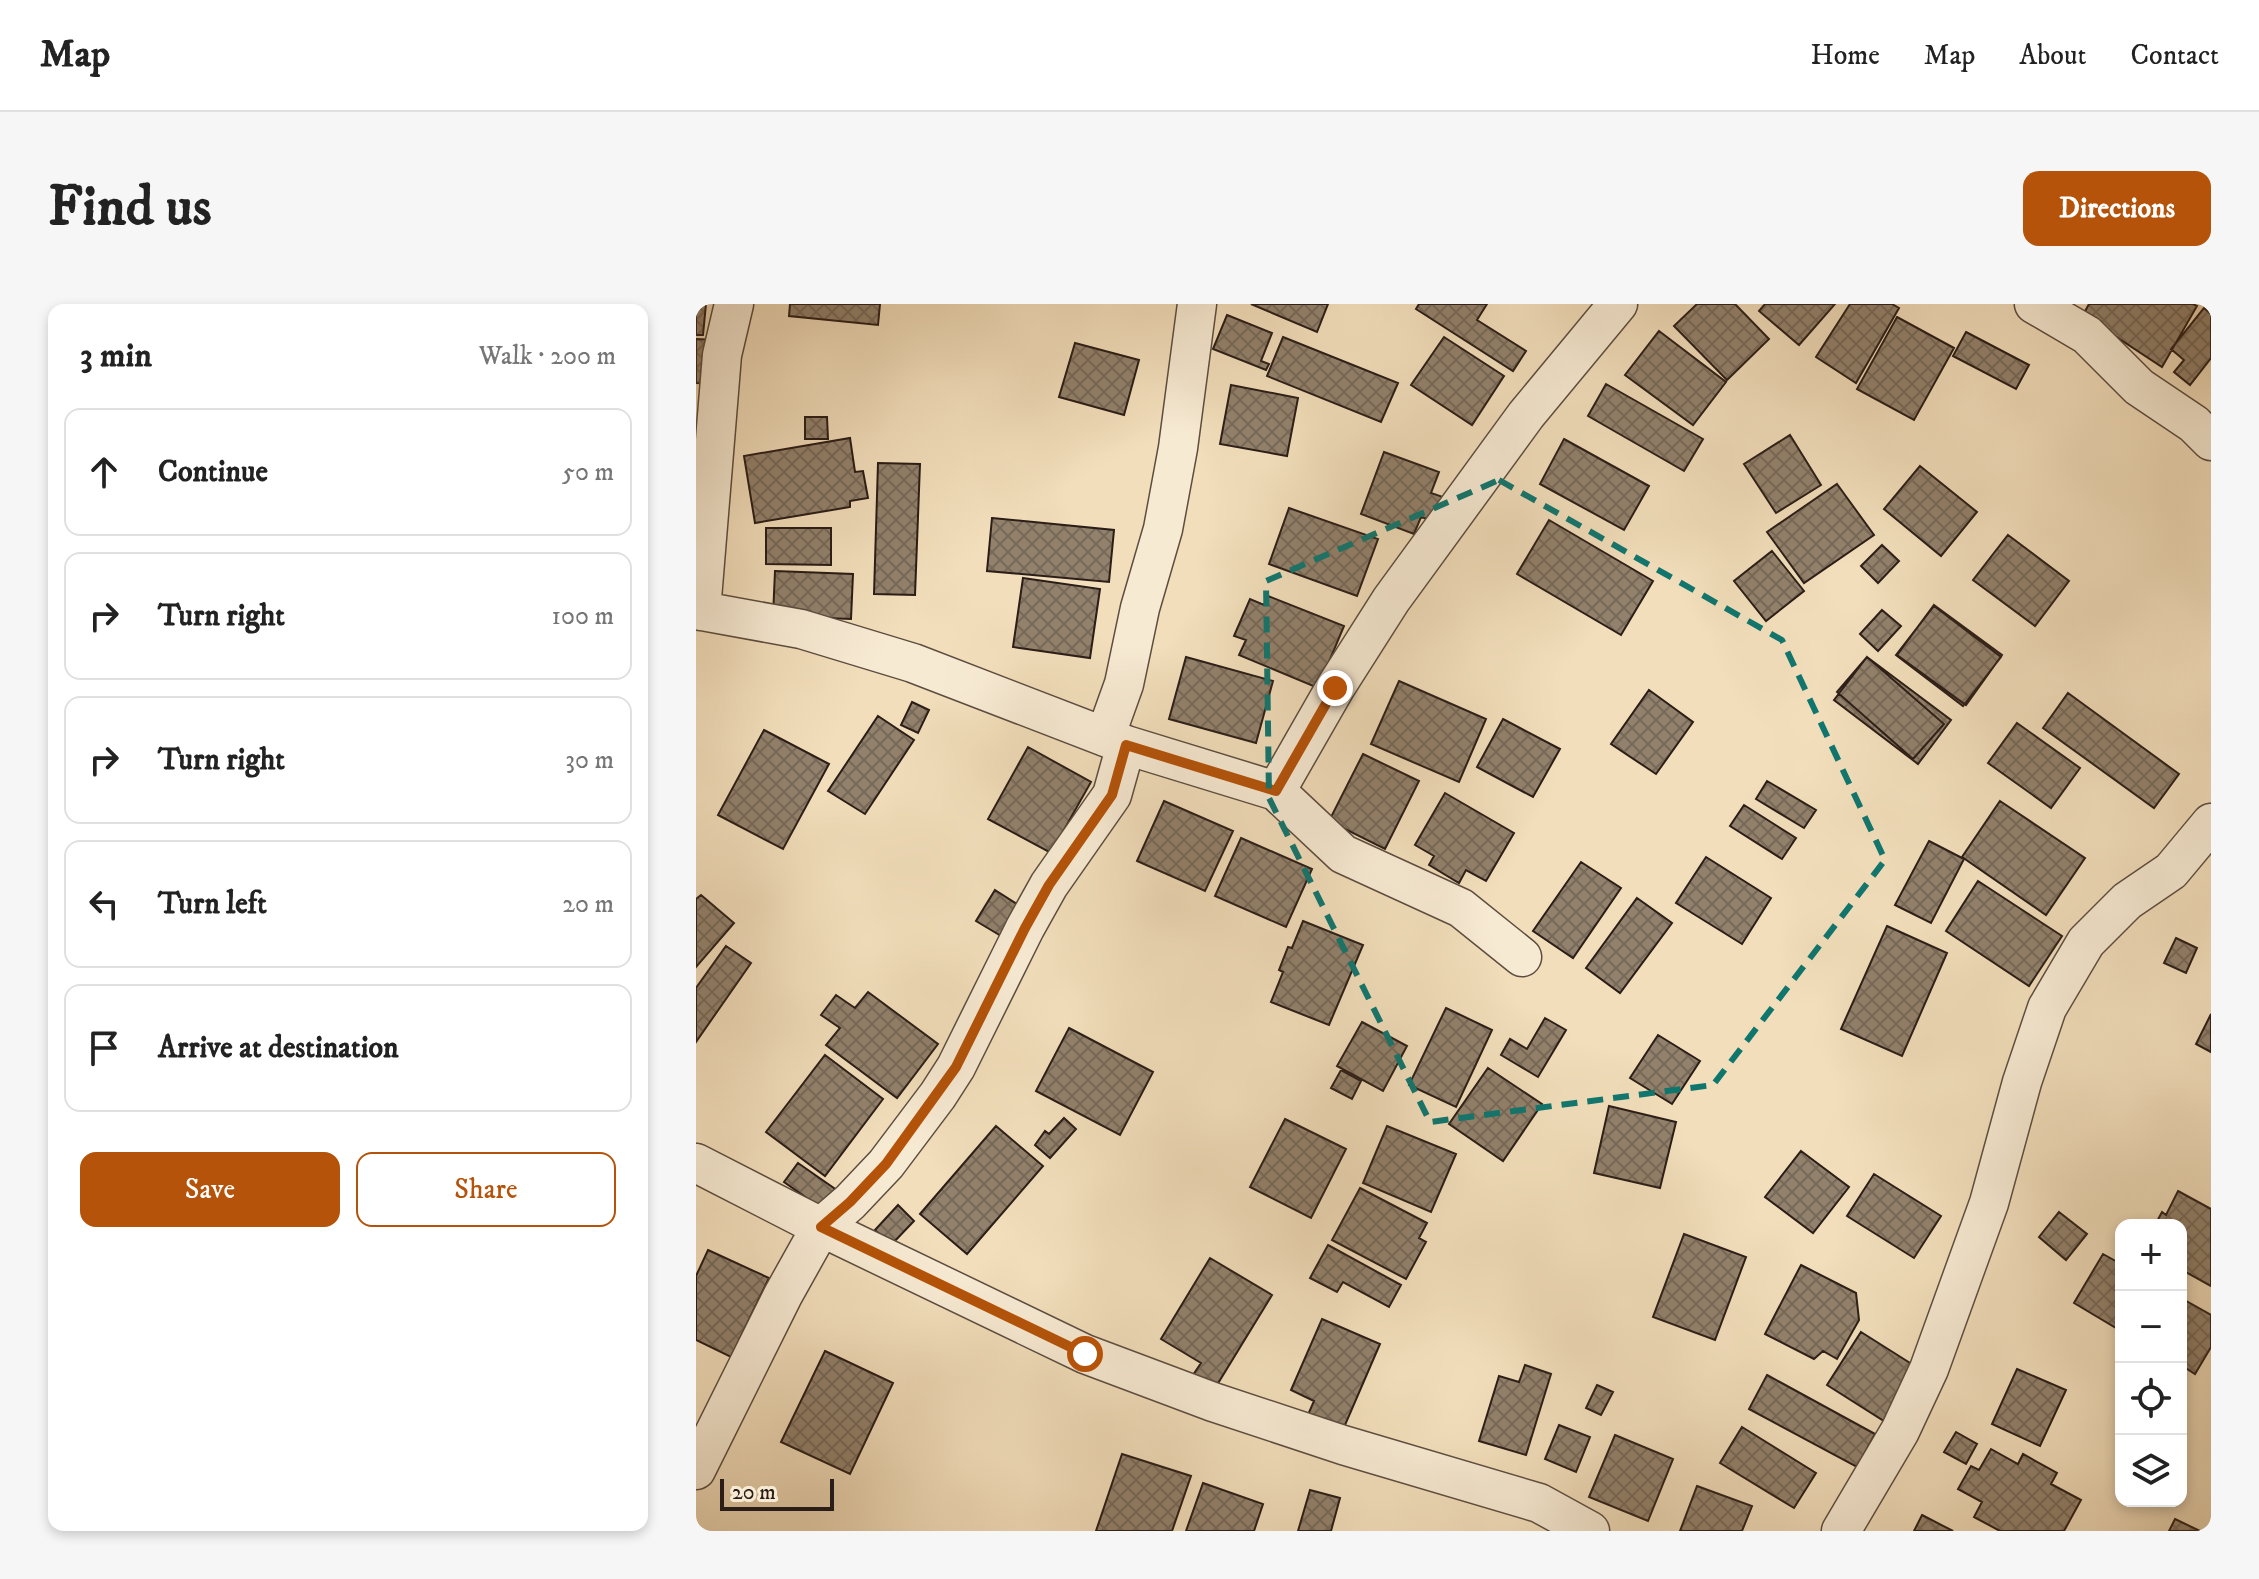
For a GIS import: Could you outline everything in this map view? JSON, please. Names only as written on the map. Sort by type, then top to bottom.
[{"type":"street","points":[[734,304],[722,355],[698,610],[801,629],[913,663],[1115,741],[1276,791],[1343,854],[1461,908],[1522,957]]},
{"type":"street","points":[[696,1470],[821,1227],[886,1164],[944,1086],[1049,885],[1112,795],[1115,741],[1124,684],[1140,608],[1163,529],[1178,448],[1197,304]]},
{"type":"street","points":[[1276,791],[1335,688],[1391,600],[1526,415],[1618,304]]},
{"type":"street","points":[[2034,304],[2087,335],[2139,387],[2194,424],[2211,441]]},
{"type":"street","points":[[1841,1531],[1874,1478],[1929,1369],[1989,1203],[2022,1082],[2047,1008],[2086,942],[2127,901],[2171,871],[2211,823]]},
{"type":"street","points":[[696,1163],[1085,1354],[1213,1402],[1343,1445],[1539,1503],[1590,1531]]},
{"type":"highlighted area","points":[[1499,480],[1782,640],[1885,860],[1713,1085],[1430,1122],[1269,798],[1266,581]]},
{"type":"building","points":[[696,304],[706,304],[703,335],[696,335]]},
{"type":"building","points":[[790,304],[880,304],[878,325],[789,316]]},
{"type":"building","points":[[1251,304],[1328,304],[1317,332]]},
{"type":"building","points":[[1419,304],[1487,304],[1477,320],[1526,351],[1513,371],[1416,309]]},
{"type":"building","points":[[1697,304],[1735,304],[1769,339],[1727,380],[1674,326]]},
{"type":"building","points":[[1765,304],[1835,304],[1799,345],[1759,311]]},
{"type":"building","points":[[1850,304],[1892,304],[1899,308],[1856,383],[1816,357]]},
{"type":"building","points":[[2089,304],[2197,306],[2162,367],[2083,315]]},
{"type":"building","points":[[2204,308],[2211,314],[2211,358],[2190,385],[2174,372],[2184,360],[2171,349]]},
{"type":"building","points":[[1227,315],[1272,333],[1261,361],[1269,364],[1266,370],[1213,349]]},
{"type":"building","points":[[1897,317],[1954,348],[1914,420],[1857,389]]},
{"type":"building","points":[[1659,331],[1726,382],[1693,425],[1625,375]]},
{"type":"building","points":[[1966,332],[2029,365],[2016,389],[1953,356]]},
{"type":"building","points":[[1283,337],[1398,383],[1381,422],[1267,376]]},
{"type":"building","points":[[1444,337],[1504,376],[1472,425],[1411,385]]},
{"type":"building","points":[[696,339],[715,340],[713,384],[696,383]]},
{"type":"building","points":[[1075,343],[1139,360],[1124,415],[1059,397]]},
{"type":"building","points":[[1606,384],[1703,439],[1684,471],[1588,416]]},
{"type":"building","points":[[1231,385],[1298,398],[1287,456],[1220,444]]},
{"type":"building","points":[[805,417],[827,417],[828,439],[805,439]]},
{"type":"building","points":[[1790,435],[1821,485],[1776,513],[1744,464]]},
{"type":"building","points":[[850,438],[855,472],[863,471],[868,498],[850,501],[850,507],[755,523],[744,456]]},
{"type":"building","points":[[1564,439],[1649,486],[1624,530],[1540,484]]},
{"type":"building","points":[[1384,452],[1439,472],[1431,493],[1443,497],[1434,521],[1421,517],[1414,534],[1361,514]]},
{"type":"building","points":[[878,463],[920,464],[915,595],[874,594]]},
{"type":"building","points":[[1920,466],[1977,512],[1941,556],[1884,509]]},
{"type":"building","points":[[1837,484],[1874,535],[1804,583],[1767,532]]},
{"type":"building","points":[[1289,508],[1378,539],[1357,596],[1269,564]]},
{"type":"building","points":[[992,518],[1114,530],[1109,582],[987,571]]},
{"type":"building","points":[[1549,520],[1653,581],[1621,635],[1517,574]]},
{"type":"building","points":[[766,528],[831,528],[831,565],[766,564]]},
{"type":"building","points":[[2008,535],[2069,581],[2035,626],[1973,580]]},
{"type":"building","points":[[1882,545],[1899,561],[1878,583],[1861,566]]},
{"type":"building","points":[[1772,551],[1804,591],[1766,621],[1734,581]]},
{"type":"building","points":[[775,571],[853,574],[851,619],[773,616]]},
{"type":"building","points":[[1023,578],[1100,589],[1090,658],[1013,647]]},
{"type":"building","points":[[1268,596],[1344,626],[1318,688],[1239,655],[1246,640],[1234,636],[1250,599],[1264,605]]},
{"type":"building","points":[[1934,605],[2002,655],[1966,705],[1897,655]]},
{"type":"building","points":[[1934,606],[2001,657],[1963,706],[1896,655]]},
{"type":"building","points":[[1882,610],[1901,626],[1878,651],[1860,634]]},
{"type":"building","points":[[1186,657],[1273,681],[1256,743],[1169,719]]},
{"type":"building","points":[[1867,657],[1951,720],[1918,764],[1834,700]]},
{"type":"building","points":[[1867,657],[1944,724],[1913,759],[1837,692]]},
{"type":"building","points":[[1399,681],[1486,719],[1459,782],[1371,744]]},
{"type":"building","points":[[1649,690],[1693,722],[1656,774],[1611,744]]},
{"type":"building","points":[[2068,693],[2179,774],[2154,808],[2043,728]]},
{"type":"building","points":[[912,702],[929,710],[918,733],[901,725]]},
{"type":"building","points":[[878,716],[914,740],[865,814],[828,791]]},
{"type":"building","points":[[1503,719],[1560,749],[1533,797],[1477,767]]},
{"type":"building","points":[[2017,723],[2080,768],[2051,808],[1988,763]]},
{"type":"building","points":[[764,730],[829,764],[783,849],[718,815]]},
{"type":"building","points":[[1028,747],[1091,782],[1051,853],[988,819]]},
{"type":"building","points":[[1363,754],[1419,781],[1385,849],[1329,821]]},
{"type":"building","points":[[1767,781],[1816,810],[1804,828],[1756,799]]},
{"type":"building","points":[[1445,793],[1514,833],[1486,881],[1466,870],[1459,883],[1429,865],[1434,856],[1415,845]]},
{"type":"building","points":[[1164,801],[1233,831],[1205,891],[1137,861]]},
{"type":"building","points":[[2000,801],[2085,858],[2046,915],[1962,857]]},
{"type":"building","points":[[1744,805],[1796,838],[1782,859],[1730,826]]},
{"type":"building","points":[[1241,838],[1312,869],[1286,927],[1215,896]]},
{"type":"building","points":[[1929,841],[1964,859],[1931,923],[1895,905]]},
{"type":"building","points":[[1706,857],[1771,898],[1742,944],[1676,903]]},
{"type":"building","points":[[1581,862],[1621,888],[1573,958],[1533,931]]},
{"type":"building","points":[[1978,881],[2062,936],[2029,986],[1946,931]]},
{"type":"building","points":[[995,890],[1020,906],[1001,936],[976,921]]},
{"type":"building","points":[[701,895],[734,923],[696,967],[696,899]]},
{"type":"building","points":[[1637,898],[1672,923],[1620,993],[1586,968]]},
{"type":"building","points":[[1303,921],[1363,945],[1329,1025],[1271,1002],[1283,972],[1279,970],[1288,947],[1292,948]]},
{"type":"building","points":[[1887,926],[1947,953],[1902,1056],[1841,1029]]},
{"type":"building","points":[[2176,938],[2197,948],[2186,973],[2164,963]]},
{"type":"building","points":[[726,946],[751,963],[696,1042],[696,988]]},
{"type":"building","points":[[868,992],[938,1044],[897,1098],[826,1045],[840,1028],[821,1015],[836,995],[855,1008]]},
{"type":"building","points":[[1446,1008],[1492,1030],[1456,1107],[1409,1085]]},
{"type":"building","points":[[2211,1014],[2211,1052],[2196,1044]]},
{"type":"building","points":[[1545,1018],[1566,1030],[1538,1077],[1501,1055],[1510,1039],[1527,1049]]},
{"type":"building","points":[[1362,1022],[1407,1046],[1383,1091],[1337,1066]]},
{"type":"building","points":[[1069,1028],[1153,1072],[1120,1135],[1036,1091]]},
{"type":"building","points":[[1658,1035],[1700,1061],[1672,1104],[1630,1078]]},
{"type":"building","points":[[825,1055],[883,1099],[825,1176],[766,1132]]},
{"type":"building","points":[[1488,1068],[1542,1104],[1503,1161],[1449,1124]]},
{"type":"building","points":[[1341,1070],[1361,1081],[1352,1099],[1331,1088]]},
{"type":"building","points":[[1609,1106],[1676,1122],[1660,1188],[1594,1173]]},
{"type":"building","points":[[1064,1118],[1076,1129],[1050,1158],[1035,1145],[1045,1131],[1049,1134]]},
{"type":"building","points":[[1285,1119],[1346,1149],[1311,1218],[1250,1187]]},
{"type":"building","points":[[996,1126],[1043,1166],[967,1254],[920,1214]]},
{"type":"building","points":[[1387,1126],[1456,1154],[1431,1212],[1363,1183]]},
{"type":"building","points":[[1801,1151],[1849,1187],[1813,1233],[1765,1197]]},
{"type":"building","points":[[798,1163],[841,1193],[828,1213],[784,1182]]},
{"type":"building","points":[[1874,1174],[1941,1216],[1914,1258],[1847,1216]]},
{"type":"building","points":[[1360,1188],[1427,1223],[1419,1238],[1426,1242],[1406,1279],[1332,1240]]},
{"type":"building","points":[[2178,1191],[2211,1209],[2211,1286],[2187,1273],[2187,1219],[2158,1219],[2162,1212],[2166,1215]]},
{"type":"building","points":[[898,1205],[914,1221],[891,1245],[875,1230]]},
{"type":"building","points":[[2059,1212],[2087,1234],[2066,1260],[2039,1237]]},
{"type":"building","points":[[1684,1234],[1746,1257],[1715,1340],[1653,1317]]},
{"type":"building","points":[[1328,1245],[1401,1285],[1389,1307],[1343,1282],[1337,1292],[1310,1278]]},
{"type":"building","points":[[708,1250],[769,1278],[731,1357],[696,1340],[696,1276]]},
{"type":"building","points":[[2103,1254],[2115,1261],[2115,1327],[2074,1303]]},
{"type":"building","points":[[1210,1258],[1272,1295],[1209,1398],[1187,1384],[1201,1363],[1161,1339]]},
{"type":"building","points":[[1801,1265],[1856,1293],[1859,1320],[1837,1359],[1823,1351],[1814,1359],[1765,1334]]},
{"type":"building","points":[[2187,1301],[2211,1315],[2211,1347],[2195,1374],[2187,1369]]},
{"type":"building","points":[[1322,1319],[1380,1344],[1339,1439],[1304,1424],[1314,1401],[1291,1390]]},
{"type":"building","points":[[1861,1332],[1918,1368],[1884,1421],[1827,1385]]},
{"type":"building","points":[[825,1351],[893,1383],[850,1474],[781,1442]]},
{"type":"building","points":[[1525,1365],[1551,1374],[1526,1455],[1479,1441],[1499,1376],[1519,1382]]},
{"type":"building","points":[[2017,1369],[2066,1390],[2040,1446],[1992,1424]]},
{"type":"building","points":[[1767,1375],[1875,1434],[1857,1467],[1749,1409]]},
{"type":"building","points":[[1597,1385],[1613,1392],[1601,1415],[1586,1408]]},
{"type":"building","points":[[1559,1425],[1590,1437],[1576,1472],[1545,1459]]},
{"type":"building","points":[[1742,1427],[1816,1473],[1794,1508],[1720,1463]]},
{"type":"building","points":[[1956,1432],[1977,1444],[1966,1464],[1944,1452]]},
{"type":"building","points":[[1615,1435],[1673,1459],[1648,1521],[1589,1497]]},
{"type":"building","points":[[1991,1449],[2018,1464],[2023,1454],[2057,1473],[2051,1484],[2081,1500],[2064,1531],[2000,1531],[1974,1517],[1982,1502],[1958,1489],[1971,1466],[1979,1470]]},
{"type":"building","points":[[1122,1454],[1191,1476],[1172,1531],[1096,1531]]},
{"type":"building","points":[[1203,1483],[1263,1504],[1254,1531],[1186,1531]]},
{"type":"building","points":[[1697,1486],[1752,1506],[1742,1531],[1680,1531]]},
{"type":"building","points":[[1310,1490],[1340,1498],[1331,1531],[1298,1531]]},
{"type":"building","points":[[1922,1515],[1953,1531],[1914,1531]]},
{"type":"building","points":[[2175,1519],[2200,1531],[2169,1531]]},
{"type":"route","points":[[1085,1354],[821,1227],[886,1164],[956,1067],[1049,885],[1112,795],[1126,745],[1276,791],[1335,688]]}]
